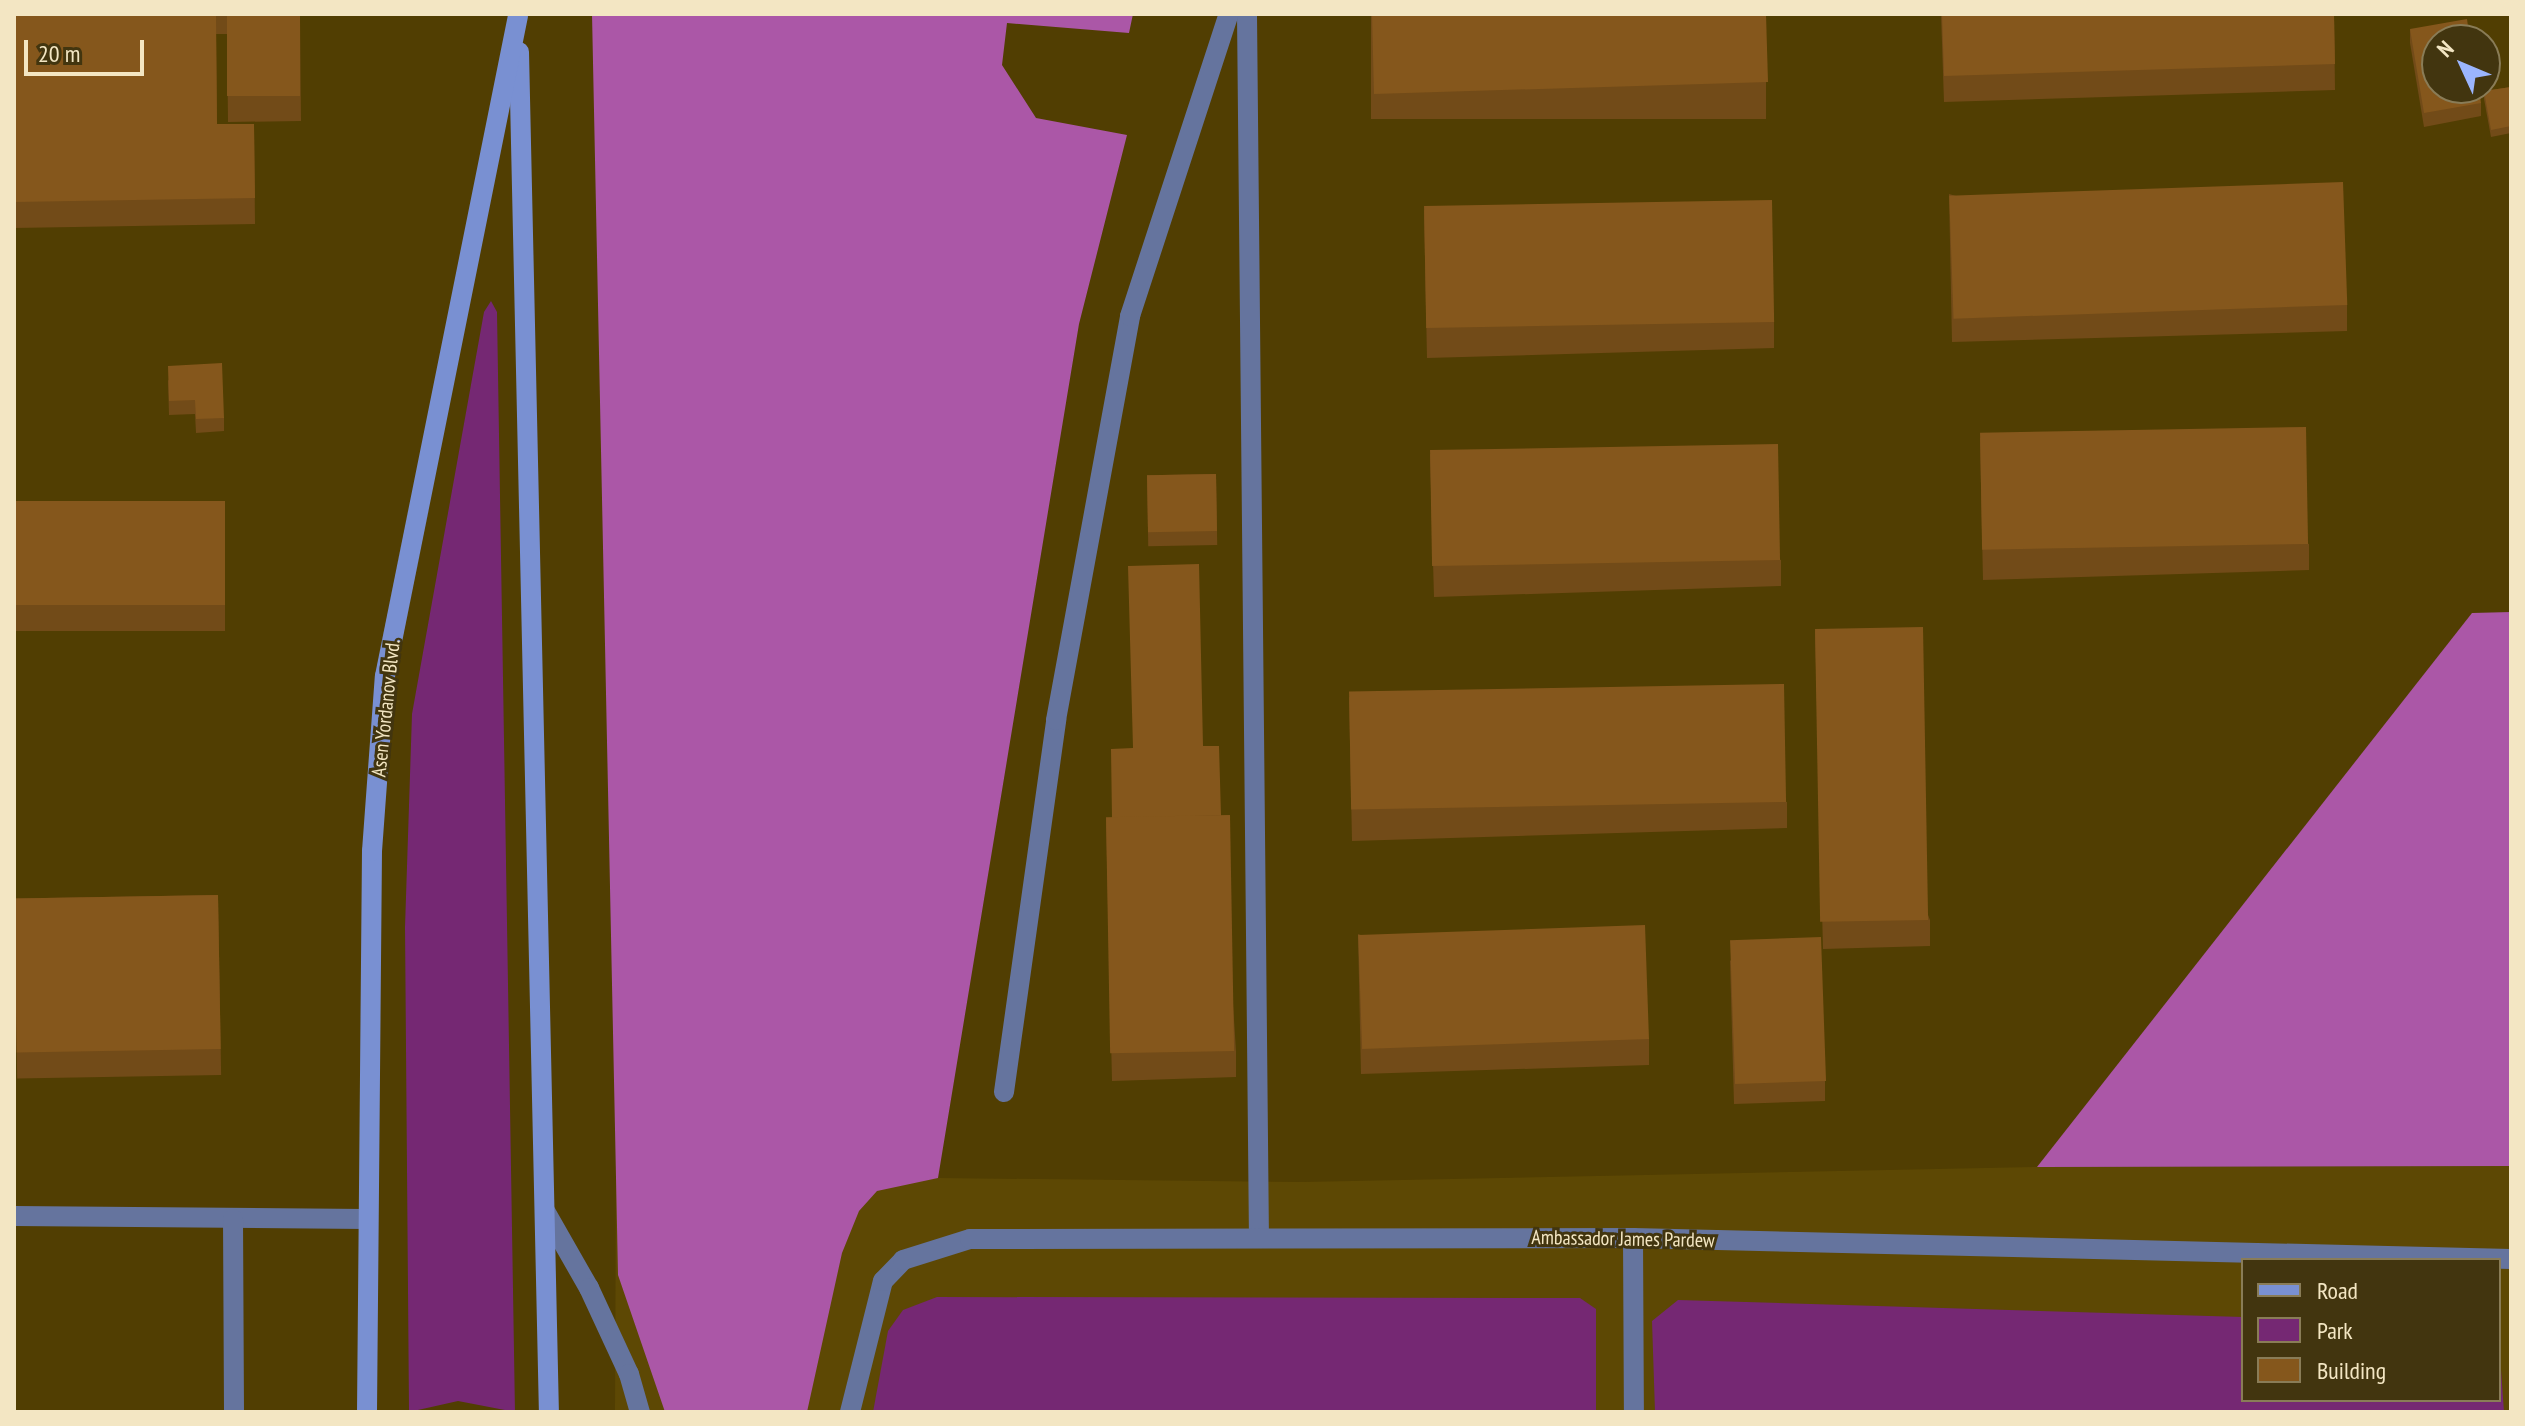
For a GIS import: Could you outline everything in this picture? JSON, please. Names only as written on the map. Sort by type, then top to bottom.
[{"type":"main road","name":"Asen Yordanov Blvd.","points":[[518,15],[549,1412]]},
{"type":"main road","name":"Asen Yordanov Blvd.","points":[[367,1412],[366,1219],[372,851],[385,676],[518,15]]},
{"type":"street","points":[[1004,1092],[1056,720],[1130,316],[1229,14]]},
{"type":"street","points":[[1247,14],[1259,1238]]},
{"type":"street","points":[[545,1211],[588,1286],[629,1374],[640,1412]]},
{"type":"street","points":[[14,1216],[366,1219]]},
{"type":"street","points":[[233,1219],[234,1412]]},
{"type":"street","points":[[1633,1238],[1634,1412]]},
{"type":"street","name":"Ambassador James Pardew","points":[[850,1412],[883,1281],[903,1260],[930,1247],[970,1239],[1633,1238],[2469,1258]]},
{"type":"street","points":[[547,1293],[564,1272],[588,1286]]},
{"type":"shaded area","points":[[592,14],[1133,14],[1129,33],[1007,23],[1002,65],[1036,118],[1127,135],[1079,324],[938,1178],[877,1191],[859,1211],[842,1253],[807,1412],[665,1412],[618,1275]]},
{"type":"shaded area","points":[[2511,612],[2511,1166],[2037,1167],[2472,613]]},
{"type":"shaded area","points":[[616,1156],[938,1178],[1303,1182],[2037,1167],[2511,1166],[2511,1412],[615,1412]]},
{"type":"green space","points":[[491,301],[497,312],[515,1412],[458,1401],[409,1412],[405,927],[412,714],[484,312]]},
{"type":"green space","points":[[937,1297],[1580,1298],[1596,1309],[1596,1412],[873,1412],[888,1331],[903,1310]]},
{"type":"green space","points":[[1678,1300],[2241,1317],[2241,1402],[2501,1402],[2501,1370],[2504,1412],[1655,1412],[1652,1321]]},
{"type":"building","points":[[14,14],[216,14],[217,124],[254,124],[255,198],[14,202]]},
{"type":"building","points":[[227,14],[300,14],[300,96],[227,96]]},
{"type":"building","points":[[1372,14],[1766,14],[1768,82],[1374,94]]},
{"type":"building","points":[[1942,14],[2334,14],[2335,64],[1944,76]]},
{"type":"building","points":[[2467,19],[2468,24],[2438,24]]},
{"type":"building","points":[[2421,27],[2421,95],[2410,29]]},
{"type":"building","points":[[2511,87],[2511,126],[2491,130],[2486,104],[2501,104],[2501,88]]},
{"type":"building","points":[[2422,104],[2475,104],[2424,113]]},
{"type":"building","points":[[2343,182],[2347,305],[1954,319],[1949,196]]},
{"type":"building","points":[[1772,200],[1774,322],[1426,328],[1424,206]]},
{"type":"building","points":[[222,363],[224,418],[196,419],[195,400],[169,401],[168,366]]},
{"type":"building","points":[[2306,427],[2308,544],[1982,550],[1980,433]]},
{"type":"building","points":[[1778,444],[1780,560],[1432,566],[1430,450]]},
{"type":"building","points":[[1216,474],[1217,531],[1148,532],[1147,475]]},
{"type":"building","points":[[14,501],[225,501],[225,605],[14,605]]},
{"type":"building","points":[[1199,564],[1203,746],[1219,746],[1221,815],[1112,819],[1111,749],[1133,748],[1128,566]]},
{"type":"building","points":[[1923,627],[1928,920],[1820,922],[1815,629]]},
{"type":"building","points":[[1784,684],[1786,802],[1351,810],[1349,692]]},
{"type":"building","points":[[1230,815],[1234,1051],[1110,1053],[1106,817]]},
{"type":"building","points":[[218,895],[221,1049],[17,1053],[14,899]]},
{"type":"building","points":[[1645,925],[1649,1039],[1362,1049],[1358,935]]},
{"type":"building","points":[[1821,937],[1826,1081],[1735,1084],[1730,940]]}]
